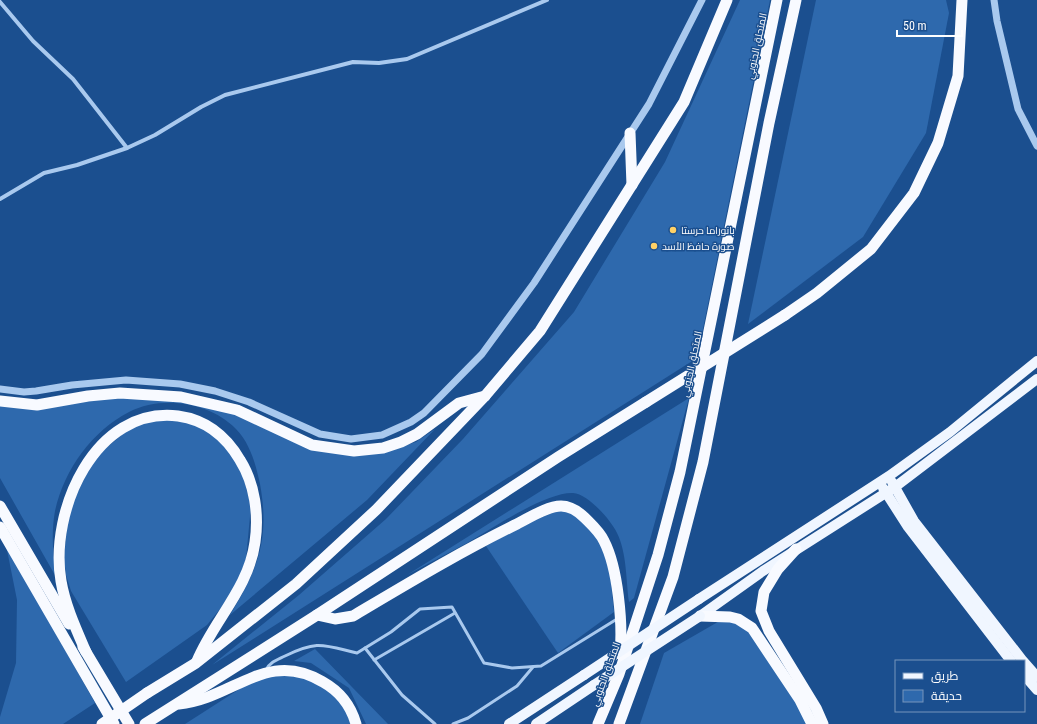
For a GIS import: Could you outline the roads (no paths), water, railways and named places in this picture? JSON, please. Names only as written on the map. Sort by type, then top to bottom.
[{"type":"highway","points":[[102,724],[147,693],[196,664],[296,584],[370,515],[485,396],[540,331],[684,102],[727,0]]},
{"type":"highway","name":"المتحلق الجنوبي","points":[[598,724],[619,674],[658,555],[680,472],[777,0]]},
{"type":"highway","points":[[619,724],[673,577],[703,462],[769,123],[796,0]]},
{"type":"highway","points":[[145,724],[317,615],[558,457],[786,315],[817,293],[871,249],[914,193],[938,143],[958,76],[962,0]]},
{"type":"highway","points":[[630,134],[632,185]]},
{"type":"highway","points":[[0,401],[37,404],[88,396],[120,393],[182,397],[237,410],[312,445],[354,451],[383,448],[401,442],[417,434],[459,403],[485,396]]},
{"type":"highway","points":[[86,652],[66,599],[61,581],[59,538],[69,496],[88,461],[115,435],[130,424],[144,419],[172,416],[200,422],[213,428],[225,439],[244,465],[253,491],[256,512],[255,542],[249,570],[243,583],[205,643],[196,664]]},
{"type":"highway","points":[[0,506],[129,724]]},
{"type":"highway","points":[[317,615],[335,619],[353,616],[477,544],[548,509],[563,506],[572,508],[581,514],[605,541],[616,582],[620,616],[622,637],[619,674]]},
{"type":"highway","points":[[0,527],[114,724]]},
{"type":"highway","points":[[796,549],[778,569],[764,592],[761,611],[769,630],[816,708],[822,724]]},
{"type":"highway","points":[[700,616],[730,617],[738,619],[752,628],[800,700],[812,724]]},
{"type":"highway","points":[[175,705],[205,699],[253,676],[265,672],[290,671],[317,678],[340,695],[348,706],[356,724]]},
{"type":"highway","points":[[624,712],[625,724]]},
{"type":"main road","points":[[509,724],[889,476],[950,432],[1037,360]]},
{"type":"main road","points":[[536,724],[700,616],[796,549],[895,487],[958,441],[1037,379]]},
{"type":"main road","points":[[950,432],[958,441]]},
{"type":"main road","points":[[889,476],[914,521],[1011,656]]},
{"type":"main road","points":[[880,482],[908,528],[1011,656]]},
{"type":"main road","points":[[757,562],[763,571]]},
{"type":"main road","points":[[1025,664],[1037,677]]},
{"type":"main road","points":[[1025,676],[1037,690]]},
{"type":"street","points":[[0,199],[44,173],[77,165],[128,148],[154,135],[200,107],[225,95],[353,62],[379,63],[406,59],[547,0]]},
{"type":"street","points":[[0,389],[24,392],[108,381],[162,381],[198,387],[232,396],[266,408],[320,434],[336,437],[367,438],[397,430],[424,413],[482,354],[534,283],[649,104],[702,0]]},
{"type":"street","points":[[994,0],[997,20],[1018,109],[1037,146]]},
{"type":"street","points":[[0,2],[33,41],[73,79],[128,148]]},
{"type":"lane","points":[[265,672],[268,665],[273,661],[310,645],[318,644],[357,653],[391,632],[420,609],[452,608],[484,663],[512,668],[541,666],[620,616]]},
{"type":"lane","points":[[374,660],[455,613]]},
{"type":"lane","points":[[365,648],[402,695],[435,724]]},
{"type":"lane","points":[[453,724],[468,718],[517,686],[533,667]]},
{"type":"place","name":"بانوراما حرستا","points":[[673,230]]},
{"type":"place","name":"صورة حافظ الأسد","points":[[654,246]]}]
